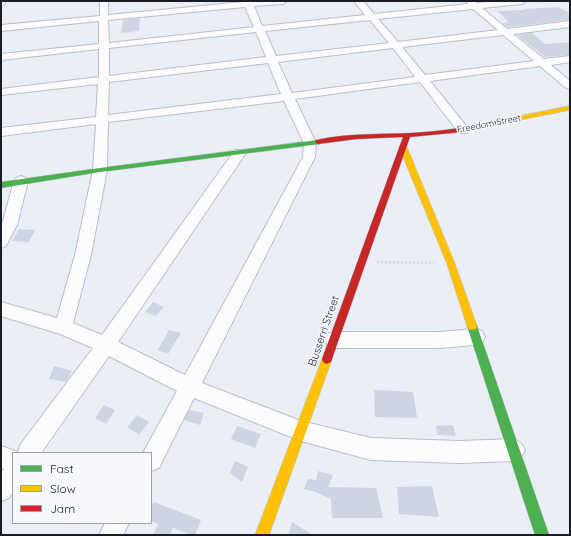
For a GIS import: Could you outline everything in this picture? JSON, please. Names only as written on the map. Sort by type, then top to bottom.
[{"type":"street","points":[[63,327],[82,255],[100,170],[104,79],[104,1]]},
{"type":"street","points":[[1,28],[248,3],[283,1]]},
{"type":"street","points":[[358,1],[395,44],[463,130]]},
{"type":"street","points":[[1,57],[373,18],[472,4],[522,1]]},
{"type":"street","points":[[152,458],[309,157],[310,144],[288,98],[248,3]]},
{"type":"street","points":[[472,4],[570,86]]},
{"type":"street","points":[[1,92],[570,24]]},
{"type":"street","points":[[1,132],[288,98],[570,58]]},
{"type":"street","name":"Freedom Street","points":[[1,185],[100,170],[357,137],[407,135],[463,130],[570,108]]},
{"type":"street","name":"Busserri Street","points":[[262,535],[334,340],[407,135]]},
{"type":"street","points":[[403,147],[451,264],[542,535]]},
{"type":"street","points":[[29,452],[106,345],[240,153]]},
{"type":"street","points":[[1,242],[10,225],[21,182]]},
{"type":"street","points":[[1,309],[63,327],[106,345],[189,387],[301,431],[371,449],[460,452],[514,450]]},
{"type":"street","points":[[334,340],[439,340],[476,338]]},
{"type":"street","points":[[1,457],[12,461]]},
{"type":"street","points":[[1,490],[12,475]]},
{"type":"street","points":[[111,535],[117,524]]},
{"type":"path","points":[[361,261],[451,264]]},
{"type":"building","points":[[558,7],[570,13],[570,20],[508,27],[502,23],[509,22],[497,11],[525,10],[524,9]]},
{"type":"building","points":[[140,18],[139,31],[121,33],[123,20]]},
{"type":"building","points":[[532,33],[545,44],[570,42],[570,55],[545,57],[517,35]]},
{"type":"building","points":[[19,229],[35,230],[29,242],[12,241]]},
{"type":"building","points":[[153,302],[164,307],[156,316],[145,312]]},
{"type":"building","points":[[169,330],[181,333],[168,354],[158,350]]},
{"type":"building","points":[[54,366],[72,371],[66,382],[49,379]]},
{"type":"building","points":[[374,390],[413,392],[417,418],[375,417]]},
{"type":"building","points":[[104,405],[115,410],[106,424],[95,418]]},
{"type":"building","points":[[189,410],[204,413],[200,425],[184,420]]},
{"type":"building","points":[[137,415],[149,422],[139,435],[127,427]]},
{"type":"building","points":[[453,425],[456,436],[437,435],[436,426]]},
{"type":"building","points":[[237,426],[261,434],[255,448],[231,439]]},
{"type":"building","points":[[235,461],[248,467],[242,482],[230,473]]},
{"type":"building","points":[[318,471],[333,475],[328,487],[376,488],[383,518],[332,518],[331,499],[313,491],[304,489],[308,479],[316,480]]},
{"type":"building","points":[[432,486],[439,517],[399,514],[397,487]]},
{"type":"building","points":[[154,502],[201,520],[195,535],[190,535],[173,528],[170,535],[153,535],[158,524],[152,521],[152,505]]},
{"type":"building","points":[[292,522],[313,535],[288,535]]},
{"type":"traffic: fast","points":[[1,185],[100,170],[318,142]]},
{"type":"traffic: fast","points":[[472,326],[542,535]]},
{"type":"traffic: slow","points":[[510,120],[570,108]]},
{"type":"traffic: slow","points":[[403,147],[451,264],[472,326]]},
{"type":"traffic: slow","points":[[262,535],[327,359]]},
{"type":"traffic: jam","points":[[318,142],[357,137],[425,134],[463,130],[510,120]]},
{"type":"traffic: jam","points":[[327,359],[407,135]]}]
